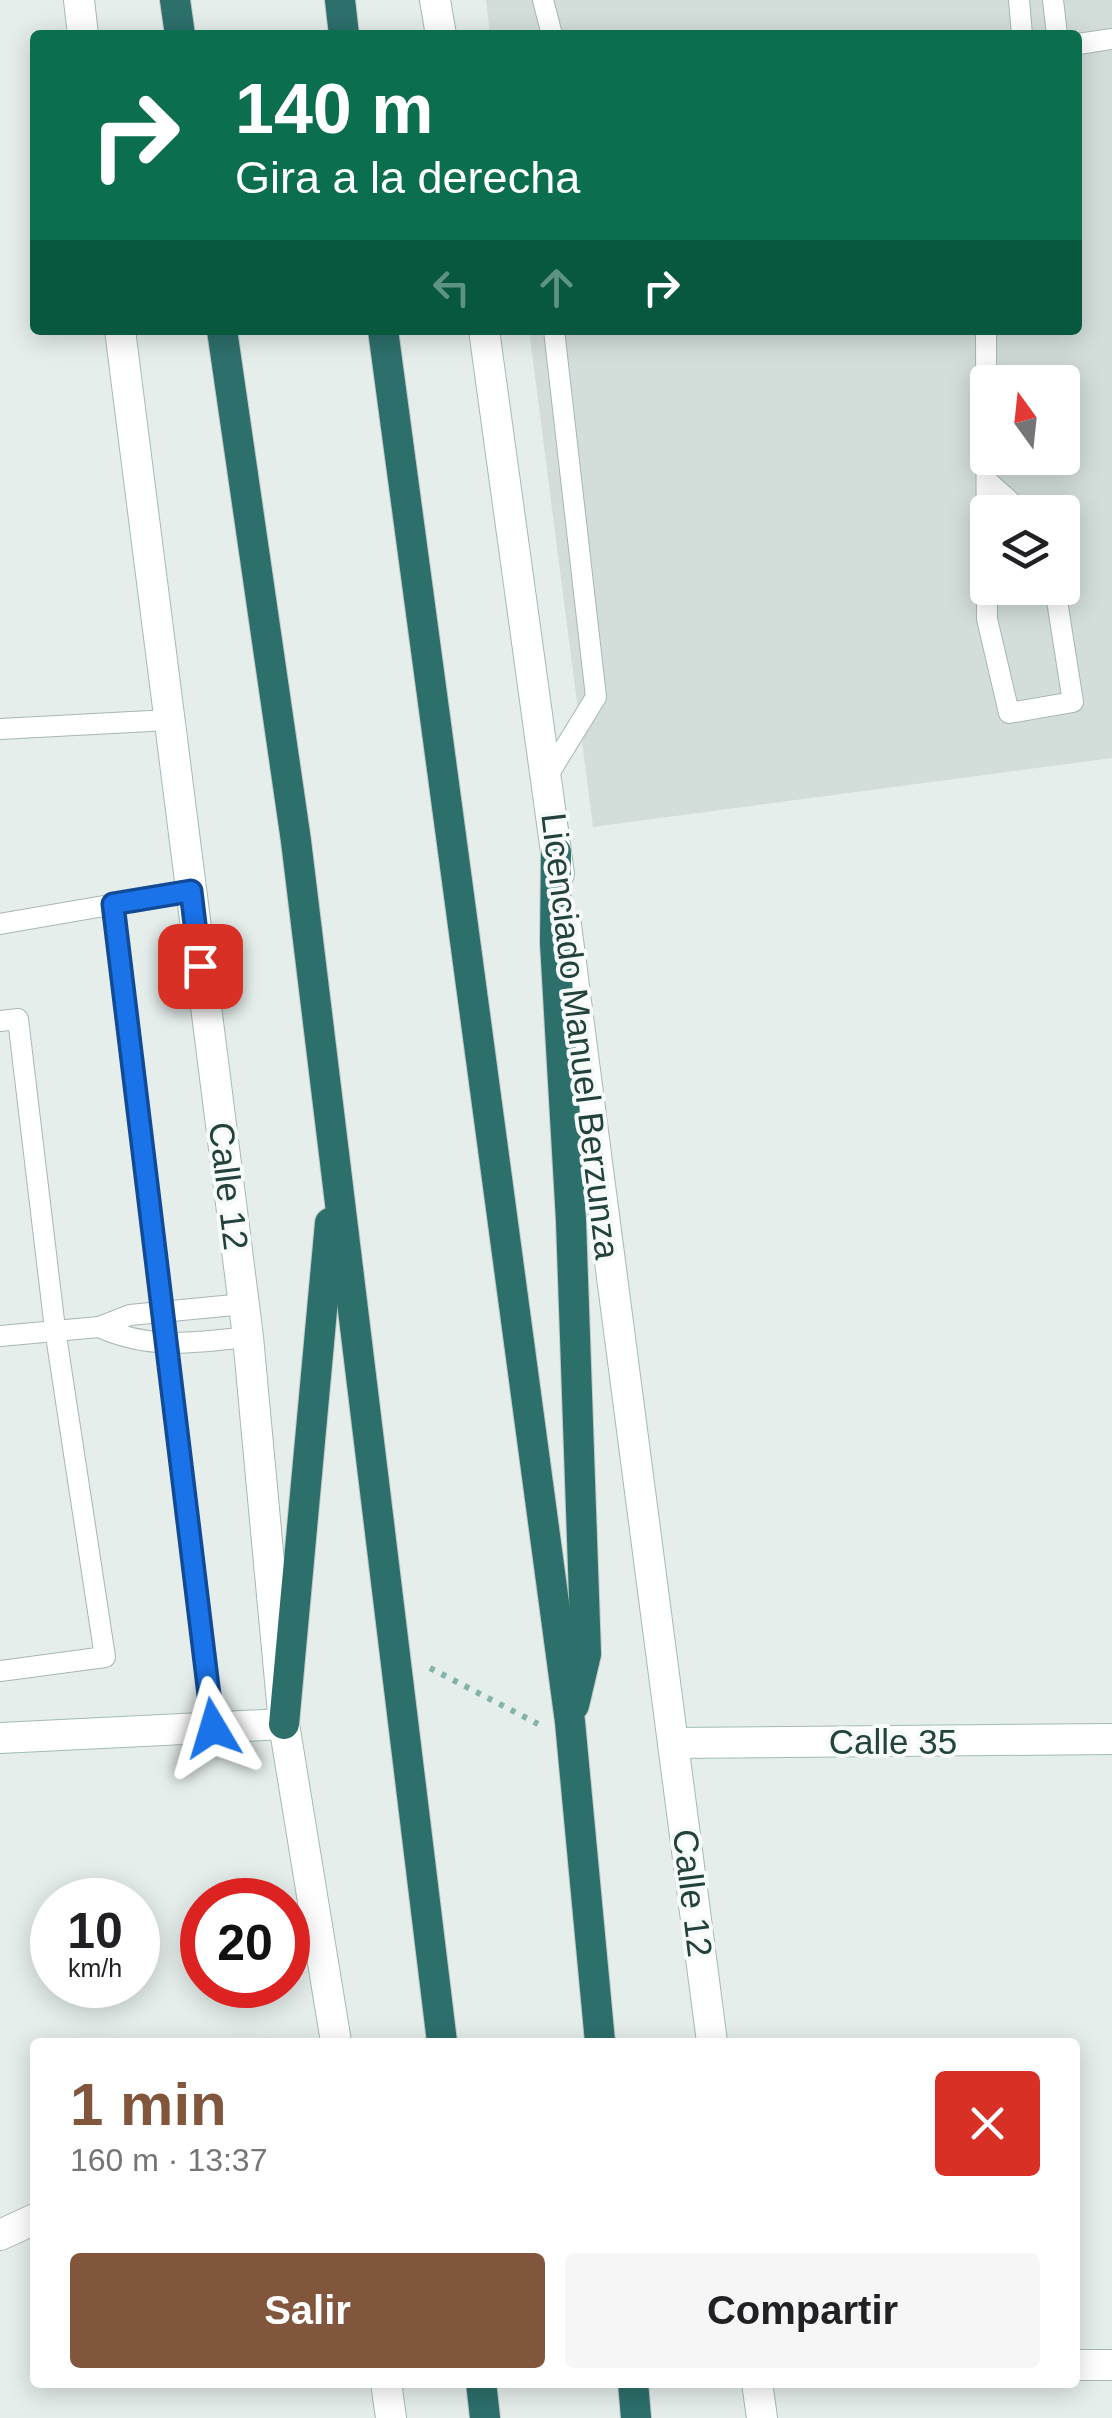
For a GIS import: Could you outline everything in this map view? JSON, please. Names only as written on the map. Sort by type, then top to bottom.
[{"type":"highway","points":[[176,0],[179,30]]},
{"type":"highway","points":[[340,0],[343,30]]},
{"type":"highway","points":[[223,335],[296,841],[398,1651],[442,2038]]},
{"type":"highway","points":[[384,335],[570,1731],[600,2038]]},
{"type":"highway","points":[[556,852],[555,943],[572,1220],[586,1654],[570,1731]]},
{"type":"highway","points":[[284,1724],[336,1165]]},
{"type":"highway","points":[[482,2388],[485,2418]]},
{"type":"highway","points":[[634,2388],[636,2418]]},
{"type":"main road","points":[[79,0],[82,30]]},
{"type":"main road","points":[[435,0],[439,30]]},
{"type":"main road","name":"Calle 12","points":[[121,335],[248,1337],[284,1724],[335,2038]]},
{"type":"main road","name":"Licenciado Manuel Berzunza","points":[[485,335],[548,775],[674,1743]]},
{"type":"main road","points":[[0,1738],[284,1724]]},
{"type":"main road","name":"Calle 35","points":[[674,1743],[1112,1739]]},
{"type":"main road","name":"Calle 12","points":[[674,1743],[711,2038]]},
{"type":"main road","points":[[0,2235],[30,2221]]},
{"type":"main road","points":[[1080,2366],[1112,2365]]},
{"type":"main road","points":[[387,2388],[391,2418]]},
{"type":"main road","points":[[758,2388],[762,2418]]},
{"type":"lane","points":[[543,0],[551,30]]},
{"type":"lane","points":[[1019,0],[1022,30]]},
{"type":"lane","points":[[1053,0],[1056,30]]},
{"type":"lane","points":[[1082,43],[1112,39]]},
{"type":"lane","points":[[548,775],[596,697],[555,335]]},
{"type":"lane","points":[[986,335],[987,495]]},
{"type":"lane","points":[[987,481],[1003,495]]},
{"type":"lane","points":[[987,605],[1009,713],[1073,702],[1058,605]]},
{"type":"lane","points":[[0,729],[169,720]]},
{"type":"lane","points":[[0,924],[191,891]]},
{"type":"lane","points":[[113,904],[213,1728]]},
{"type":"lane","points":[[0,1022],[18,1019],[55,1329],[105,1657],[0,1671]]},
{"type":"lane","points":[[0,1336],[99,1327],[130,1315],[244,1304]]},
{"type":"lane","points":[[99,1327],[128,1340],[166,1346],[248,1337]]},
{"type":"path","points":[[398,1651],[570,1731]]},
{"type":"shaded area","points":[[486,0],[1112,0],[1112,758],[593,827],[530,335],[1082,335],[1082,30],[489,30]]},
{"type":"route","points":[[200,966],[191,891],[113,904],[213,1728]]}]
